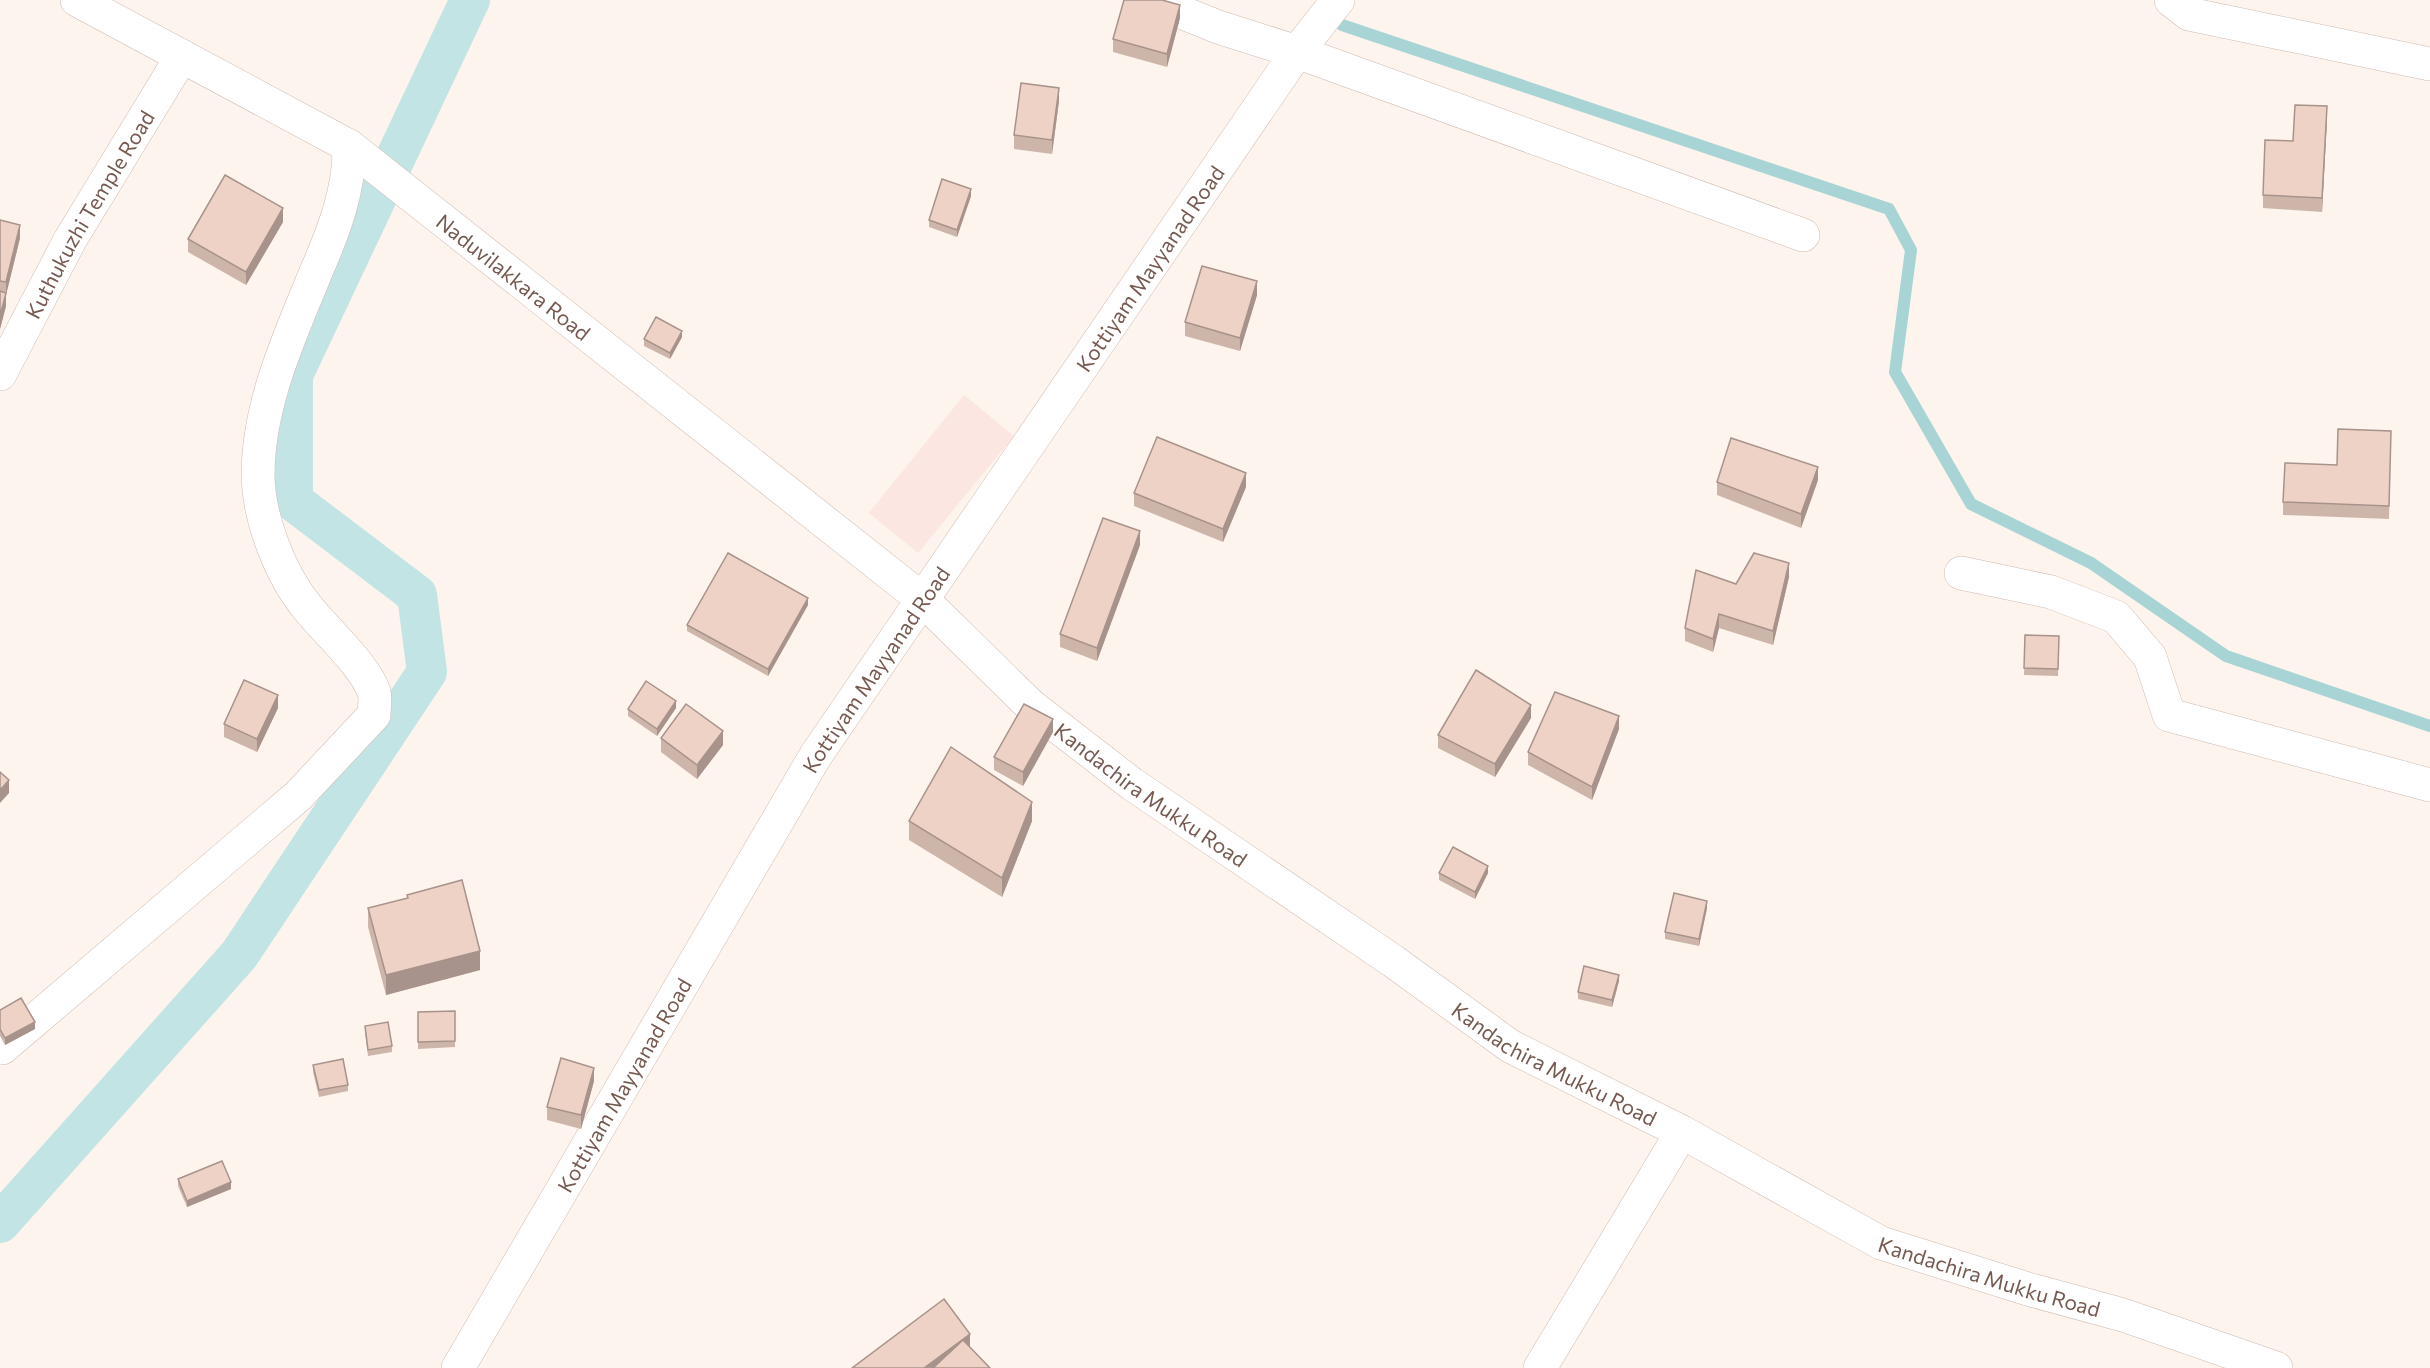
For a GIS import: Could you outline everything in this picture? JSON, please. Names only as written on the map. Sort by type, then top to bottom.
[{"type":"street","name":"Naduvilakkara Road","points":[[77,0],[349,146],[922,599]]},
{"type":"street","points":[[1151,0],[1218,27],[1297,52],[1803,235]]},
{"type":"street","name":"Kottiyam Mayyanad Road","points":[[458,1368],[816,755],[1297,52],[1338,0]]},
{"type":"street","points":[[2171,0],[2189,14],[2430,64]]},
{"type":"street","name":"Kuthukuzhi Temple Road","points":[[0,374],[70,240],[182,56]]},
{"type":"street","points":[[2,1048],[298,796],[374,715],[374,693],[368,683],[342,646],[305,605],[271,544],[258,478],[263,421],[278,364],[330,240],[350,171],[349,146]]},
{"type":"street","points":[[1961,573],[2051,592],[2116,617],[2150,657],[2169,715],[2430,785]]},
{"type":"street","name":"Kandachira Mukku Road","points":[[922,599],[1030,705],[1132,784],[1392,961],[1510,1046],[1682,1132],[1881,1243],[2031,1290],[2123,1315],[2276,1368]]},
{"type":"street","points":[[1540,1368],[1682,1132]]},
{"type":"shaded area","points":[[964,395],[1014,436],[918,553],[869,513]]},
{"type":"building","points":[[1124,0],[1162,0],[1180,5],[1167,54],[1113,39]]},
{"type":"building","points":[[1021,83],[1059,88],[1052,140],[1014,135]]},
{"type":"building","points":[[2295,105],[2327,106],[2322,198],[2263,195],[2265,140],[2293,141]]},
{"type":"building","points":[[225,175],[283,208],[246,272],[188,239]]},
{"type":"building","points":[[942,179],[971,189],[957,230],[929,220]]},
{"type":"building","points":[[0,220],[20,225],[6,282],[0,281]]},
{"type":"building","points":[[1202,266],[1257,281],[1240,338],[1185,322]]},
{"type":"building","points":[[0,291],[6,293],[0,316]]},
{"type":"building","points":[[656,317],[682,331],[670,353],[644,339]]},
{"type":"building","points":[[2338,429],[2391,431],[2389,506],[2283,502],[2285,463],[2337,465]]},
{"type":"building","points":[[1157,437],[1246,473],[1223,529],[1134,493]]},
{"type":"building","points":[[1731,438],[1818,467],[1801,514],[1717,482]]},
{"type":"building","points":[[1103,518],[1140,531],[1097,648],[1060,634]]},
{"type":"building","points":[[728,553],[808,598],[768,669],[687,625]]},
{"type":"building","points":[[1754,553],[1789,563],[1773,631],[1719,614],[1713,639],[1685,628],[1696,570],[1736,584]]},
{"type":"building","points":[[2025,635],[2059,636],[2058,669],[2024,668]]},
{"type":"building","points":[[1476,670],[1531,705],[1495,764],[1438,735]]},
{"type":"building","points":[[244,680],[278,695],[257,739],[224,724]]},
{"type":"building","points":[[646,681],[676,701],[657,729],[628,709]]},
{"type":"building","points":[[1555,692],[1619,716],[1592,787],[1528,752]]},
{"type":"building","points":[[686,704],[723,731],[697,765],[661,738]]},
{"type":"building","points":[[1024,704],[1053,719],[1023,772],[994,757]]},
{"type":"building","points":[[951,747],[1032,802],[1002,878],[909,821]]},
{"type":"building","points":[[0,772],[9,780],[0,790]]},
{"type":"building","points":[[1453,847],[1488,866],[1475,892],[1439,873]]},
{"type":"building","points":[[462,880],[480,951],[386,975],[368,908],[408,898],[407,895]]},
{"type":"building","points":[[1674,893],[1707,901],[1699,939],[1665,932]]},
{"type":"building","points":[[1584,966],[1619,975],[1612,1000],[1578,992]]},
{"type":"building","points":[[21,998],[35,1022],[5,1038],[0,1029],[0,1010]]},
{"type":"building","points":[[455,1011],[455,1041],[418,1042],[418,1012]]},
{"type":"building","points":[[388,1022],[392,1046],[368,1050],[365,1026]]},
{"type":"building","points":[[561,1058],[594,1068],[581,1115],[547,1107]]},
{"type":"building","points":[[343,1059],[348,1085],[319,1090],[313,1065]]},
{"type":"building","points":[[222,1161],[231,1182],[187,1201],[178,1179]]},
{"type":"building","points":[[944,1299],[970,1334],[924,1368],[852,1368]]},
{"type":"building","points":[[963,1340],[990,1368],[933,1368]]},
{"type":"waterway","points":[[0,1223],[239,955],[427,672],[417,595],[293,501],[293,375],[470,0]]},
{"type":"waterway","points":[[1342,25],[1889,209],[1911,250],[1895,372],[1971,504],[2091,563],[2226,656],[2430,726]]}]
